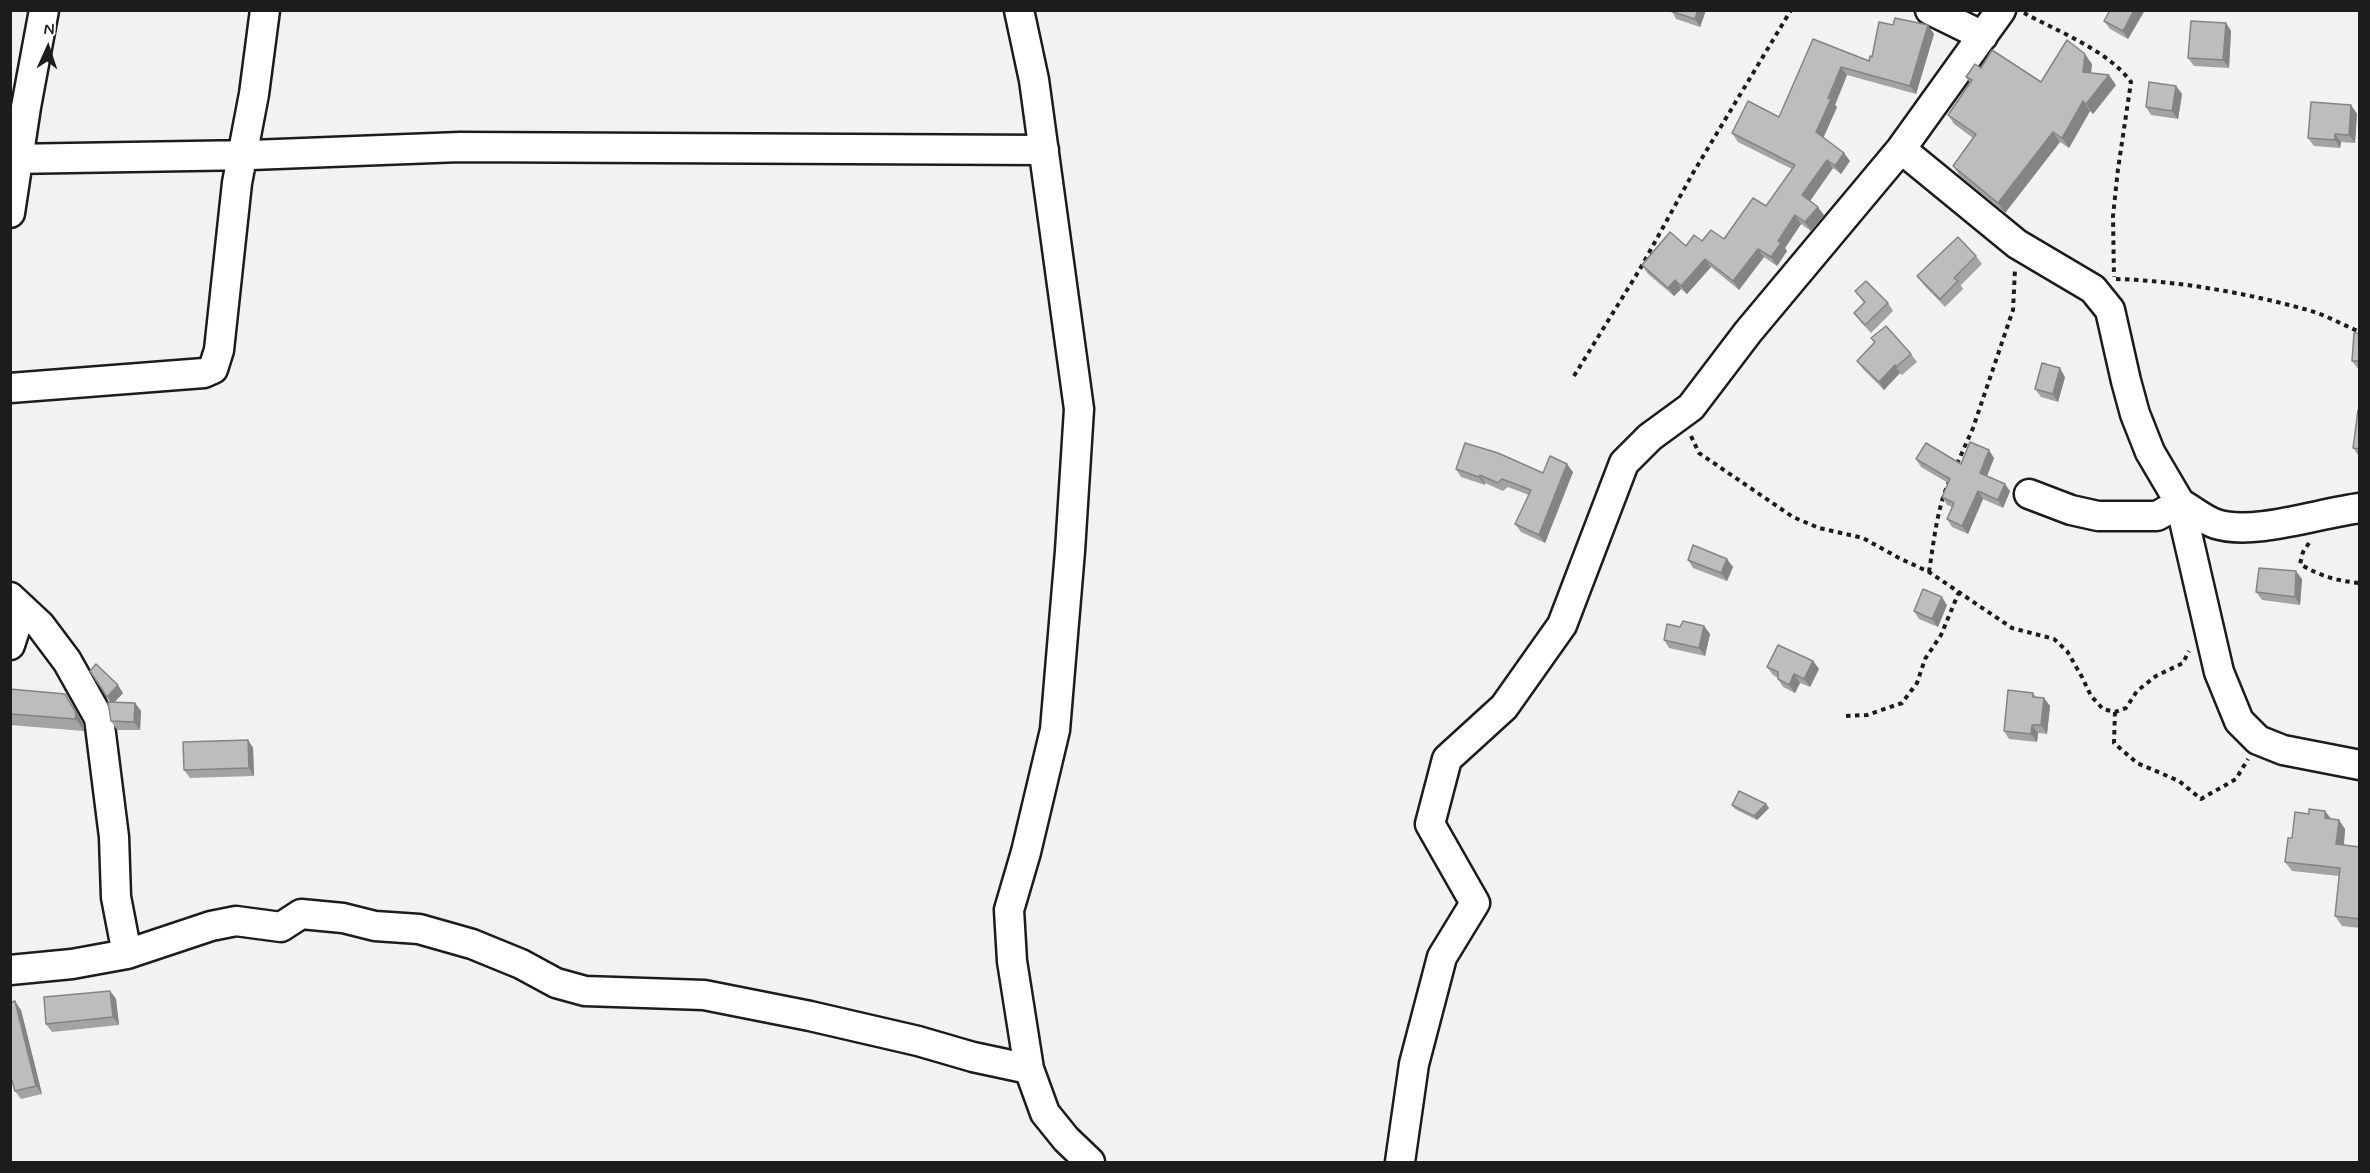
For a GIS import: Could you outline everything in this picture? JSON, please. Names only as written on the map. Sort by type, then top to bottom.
[{"type":"street","points":[[10,213],[14,159],[44,10]]},
{"type":"street","points":[[10,388],[204,373],[213,369],[219,350],[241,155],[254,93],[265,10]]},
{"type":"street","points":[[1019,10],[1034,80],[1078,409],[1070,551],[1055,730],[1026,852],[1009,910],[1012,961],[1029,1070],[1045,1113],[1066,1139],[1090,1162]]},
{"type":"street","points":[[1930,10],[1983,36]]},
{"type":"street","points":[[1400,1162],[1414,1064],[1443,957],[1475,903],[1430,824],[1447,759],[1503,707],[1562,625],[1624,463],[1650,437],[1691,407],[1748,332],[1901,149],[2001,10]]},
{"type":"street","points":[[14,159],[241,155],[460,147],[1044,150]]},
{"type":"street","points":[[1901,149],[2017,244],[2093,289],[2110,310],[2135,414],[2150,452],[2180,503],[2219,672],[2239,721],[2258,740],[2283,750],[2360,765]]},
{"type":"street","points":[[2029,494],[2071,510],[2097,516],[2157,516],[2180,503]]},
{"type":"street","points":[[2180,503],[2215,524],[2239,528],[2270,525],[2360,508]]},
{"type":"street","points":[[16,603],[40,625],[67,661],[99,718],[114,837],[116,897],[127,954]]},
{"type":"street","points":[[10,645],[16,603]]},
{"type":"street","points":[[10,970],[127,954],[211,926],[236,921],[281,927],[302,914],[344,918],[375,926],[419,929],[472,944],[521,964],[556,983],[585,991],[704,995],[810,1016],[918,1041],[972,1058],[1029,1070]]},
{"type":"path","points":[[1574,376],[1791,10]]},
{"type":"path","points":[[2019,10],[2102,56],[2122,69],[2131,82],[2113,216],[2114,289]]},
{"type":"path","points":[[1956,465],[1973,428],[2013,310],[2017,244]]},
{"type":"path","points":[[2114,279],[2155,280],[2226,292],[2310,311],[2360,332]]},
{"type":"path","points":[[1691,407],[1691,435],[1699,453],[1793,517],[1819,528],[1863,538],[1929,572],[2012,628],[2054,639],[2067,651],[2091,696],[2103,709],[2115,712],[2126,708],[2137,690],[2156,676],[2183,663],[2190,647]]},
{"type":"path","points":[[1929,572],[1936,522],[1943,494],[1952,475]]},
{"type":"path","points":[[2315,515],[2317,531],[2304,552],[2300,564],[2315,573],[2338,581],[2360,583]]},
{"type":"path","points":[[1846,716],[1867,715],[1902,703],[1917,683],[1925,659],[1941,635],[1959,592]]},
{"type":"path","points":[[2115,712],[2114,743],[2137,763],[2179,781],[2201,800],[2236,779],[2248,758],[2265,743]]},
{"type":"building","points":[[1671,10],[1698,10],[1695,19]]},
{"type":"building","points":[[2110,10],[2134,10],[2123,31],[2104,21]]},
{"type":"building","points":[[1895,18],[1928,25],[1910,86],[1841,67],[1828,98],[1831,99],[1816,132],[1844,153],[1835,166],[1827,160],[1802,195],[1818,207],[1805,222],[1795,215],[1778,241],[1781,243],[1771,257],[1758,249],[1733,281],[1705,259],[1681,286],[1675,280],[1668,288],[1642,265],[1670,232],[1686,246],[1694,235],[1702,241],[1711,230],[1724,239],[1753,198],[1766,206],[1795,165],[1732,133],[1748,101],[1779,117],[1813,39],[1869,61],[1870,56],[1872,57],[1879,22],[1893,25]]},
{"type":"building","points":[[2191,21],[2226,23],[2223,60],[2188,58]]},
{"type":"building","points":[[2067,40],[2085,54],[2083,72],[2109,75],[2086,104],[2083,101],[2062,138],[2053,132],[1998,203],[1953,166],[1976,134],[1948,115],[1972,80],[1966,77],[1975,64],[1981,68],[1992,50],[2041,82]]},
{"type":"building","points":[[2149,82],[2176,86],[2172,111],[2146,107]]},
{"type":"building","points":[[2311,102],[2351,105],[2349,135],[2335,134],[2335,140],[2308,138]]},
{"type":"building","points":[[1958,237],[1976,256],[1954,278],[1958,281],[1940,299],[1917,276]]},
{"type":"building","points":[[1866,281],[1888,303],[1865,325],[1854,313],[1865,302],[1855,291]]},
{"type":"building","points":[[1886,326],[1911,354],[1896,367],[1895,365],[1879,382],[1857,361],[1875,342],[1871,338]]},
{"type":"building","points":[[2354,333],[2360,333],[2360,361],[2352,361]]},
{"type":"building","points":[[2042,363],[2060,368],[2053,394],[2035,389]]},
{"type":"building","points":[[2358,410],[2360,410],[2360,449],[2353,448]]},
{"type":"building","points":[[1970,442],[1989,450],[1980,473],[2005,484],[1998,500],[1978,491],[1962,526],[1947,519],[1954,503],[1942,497],[1950,479],[1916,459],[1926,443],[1961,464]]},
{"type":"building","points":[[1465,443],[1498,453],[1543,473],[1550,456],[1567,464],[1539,535],[1515,524],[1531,490],[1502,479],[1498,483],[1480,475],[1479,477],[1456,469]]},
{"type":"building","points":[[1693,545],[1727,559],[1721,573],[1688,560]]},
{"type":"building","points":[[2259,568],[2296,571],[2295,597],[2256,592]]},
{"type":"building","points":[[1923,589],[1942,597],[1932,619],[1914,611]]},
{"type":"building","points":[[1683,621],[1704,626],[1699,648],[1664,640],[1667,624],[1680,627]]},
{"type":"building","points":[[1778,645],[1813,661],[1804,679],[1794,674],[1789,685],[1778,679],[1778,672],[1767,667]]},
{"type":"building","points":[[96,664],[118,685],[107,697],[90,671]]},
{"type":"building","points":[[10,689],[65,694],[75,711],[76,719],[10,714]]},
{"type":"building","points":[[2008,690],[2033,693],[2033,697],[2044,698],[2041,725],[2032,725],[2031,734],[2004,731]]},
{"type":"building","points":[[108,702],[135,703],[134,722],[111,721]]},
{"type":"building","points":[[248,740],[249,768],[184,770],[183,742]]},
{"type":"building","points":[[1739,791],[1766,804],[1754,816],[1732,805]]},
{"type":"building","points":[[2309,809],[2325,811],[2325,818],[2339,820],[2336,844],[2360,847],[2360,919],[2335,916],[2340,868],[2285,862],[2288,838],[2292,838],[2295,812],[2309,814]]},
{"type":"building","points":[[110,991],[113,1017],[46,1024],[44,997]]},
{"type":"building","points":[[15,1001],[36,1086],[15,1091],[10,1074],[10,1003]]}]
